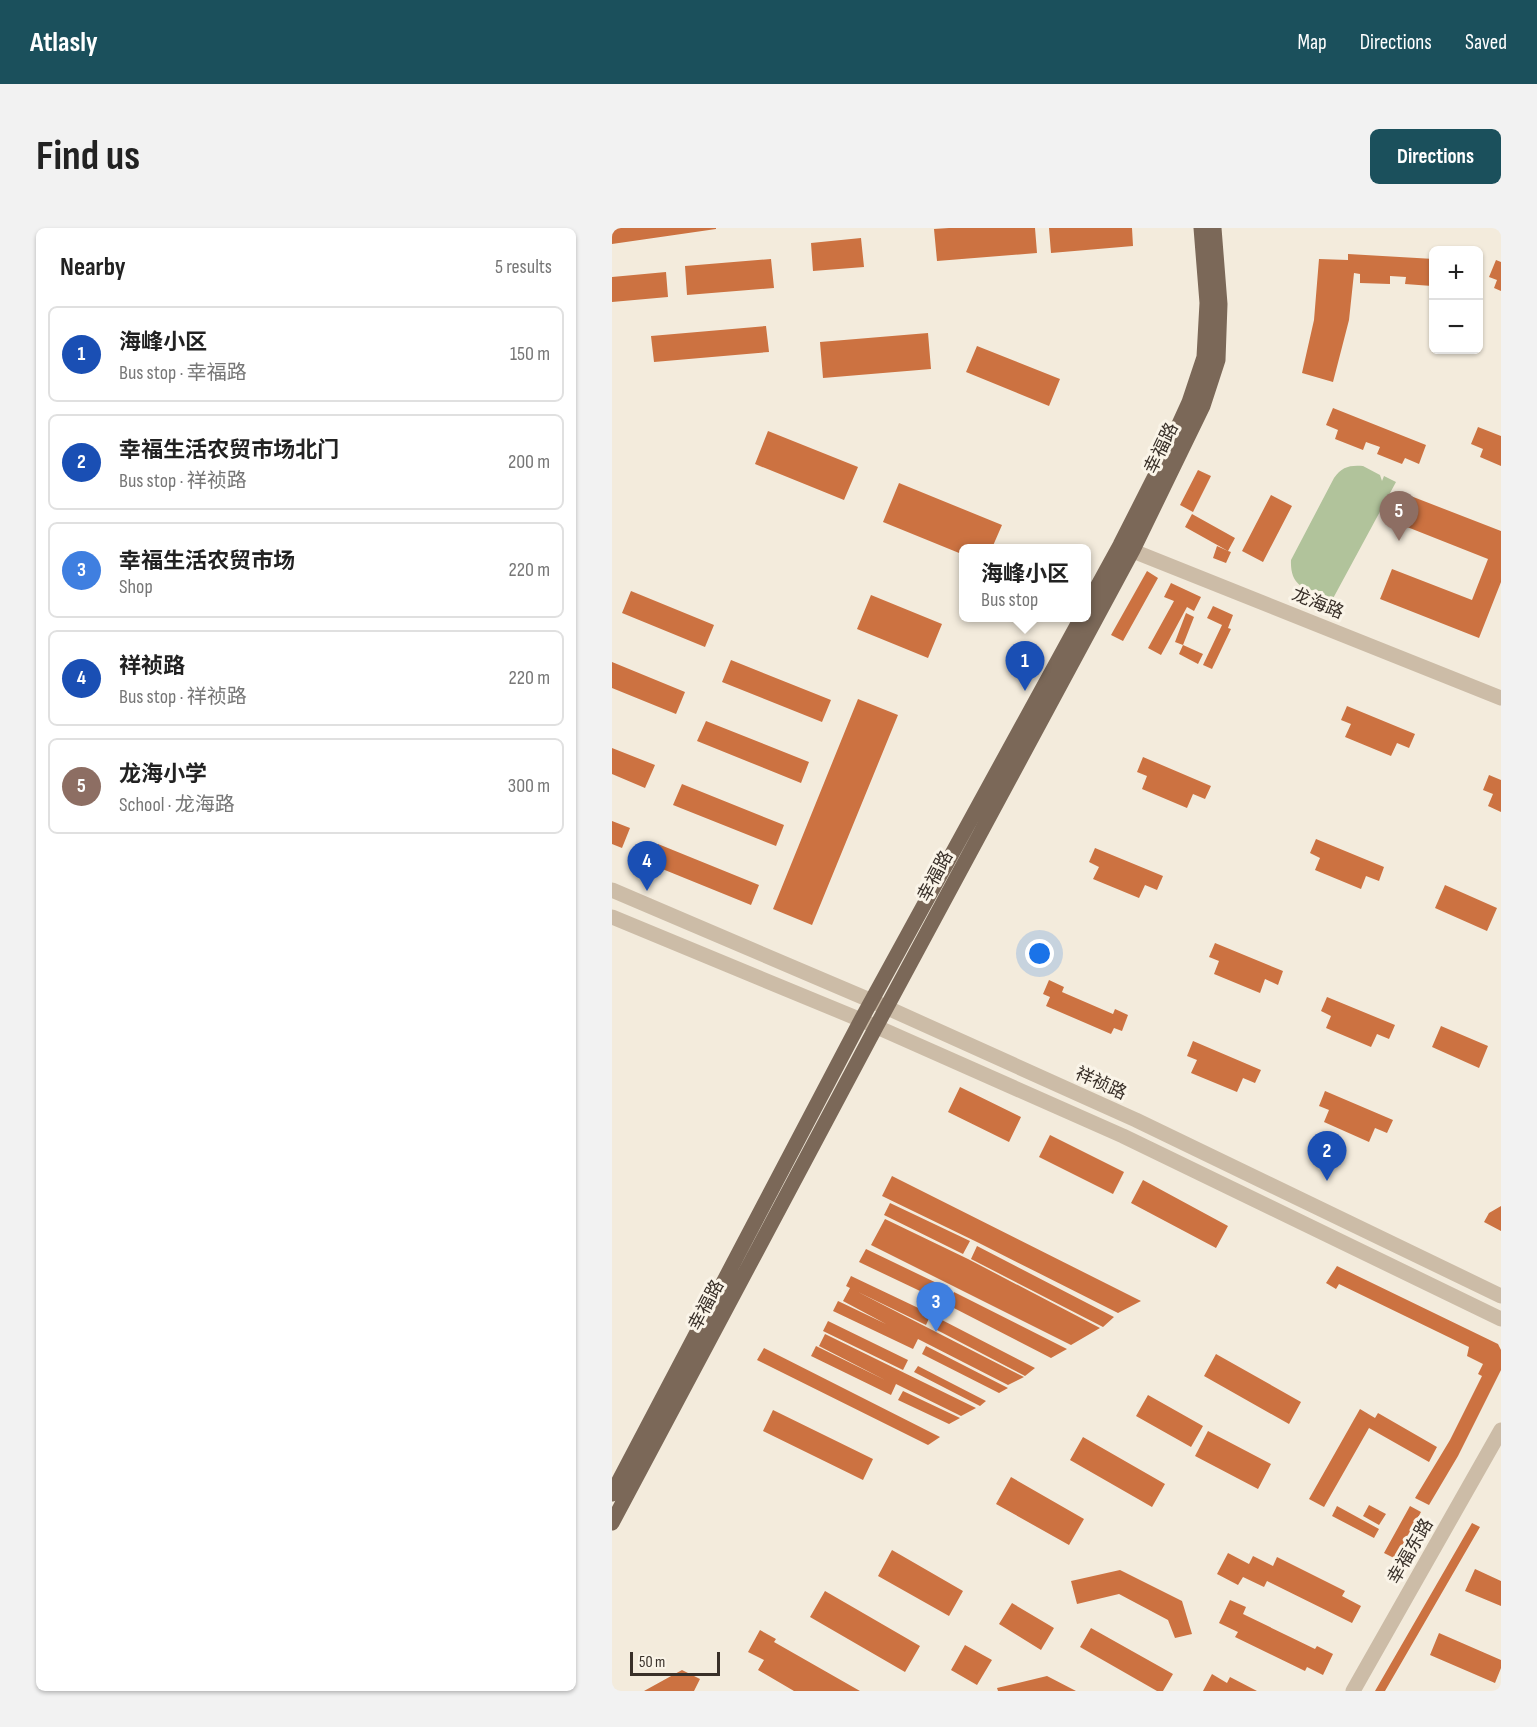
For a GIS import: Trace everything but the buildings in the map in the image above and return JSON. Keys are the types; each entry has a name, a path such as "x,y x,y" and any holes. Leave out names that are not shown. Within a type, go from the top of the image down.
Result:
{"main road":[{"name":"幸福路","path":"1091,600 1126,548 1189,402 1204,357 1207,303 1201,228"},
{"name":"幸福路","path":"1091,615 1203,406 1218,360 1220,304 1214,228"},
{"name":"幸福路","path":"612,1523 868,1023 872,1000 1079,622"},
{"name":"幸福路","path":"612,1494 868,1023 886,1007 1087,622"}],"street":[{"name":"龙海路","path":"1126,548 1501,698"},
{"name":"祥祯路","path":"612,890 872,1000 1136,1120 1501,1296"},
{"path":"612,917 868,1023 1124,1136 1501,1319"},
{"name":"幸福东路","path":"1353,1691 1501,1430"}],"green space":[{"path":"1363,466 1380,475 1382,481 1384,476 1396,482 1330,604 1320,599 1323,591 1315,591 1298,584 1292,574 1291,560 1334,478 1346,468"}],"place":[{"name":"龙海小学","path":"1399,541"},
{"name":"海峰小区","path":"1025,691"},
{"name":"祥祯路","path":"647,891"},
{"name":"幸福生活农贸市场北门","path":"1327,1181"},
{"name":"幸福生活农贸市场","path":"936,1332"}]}
